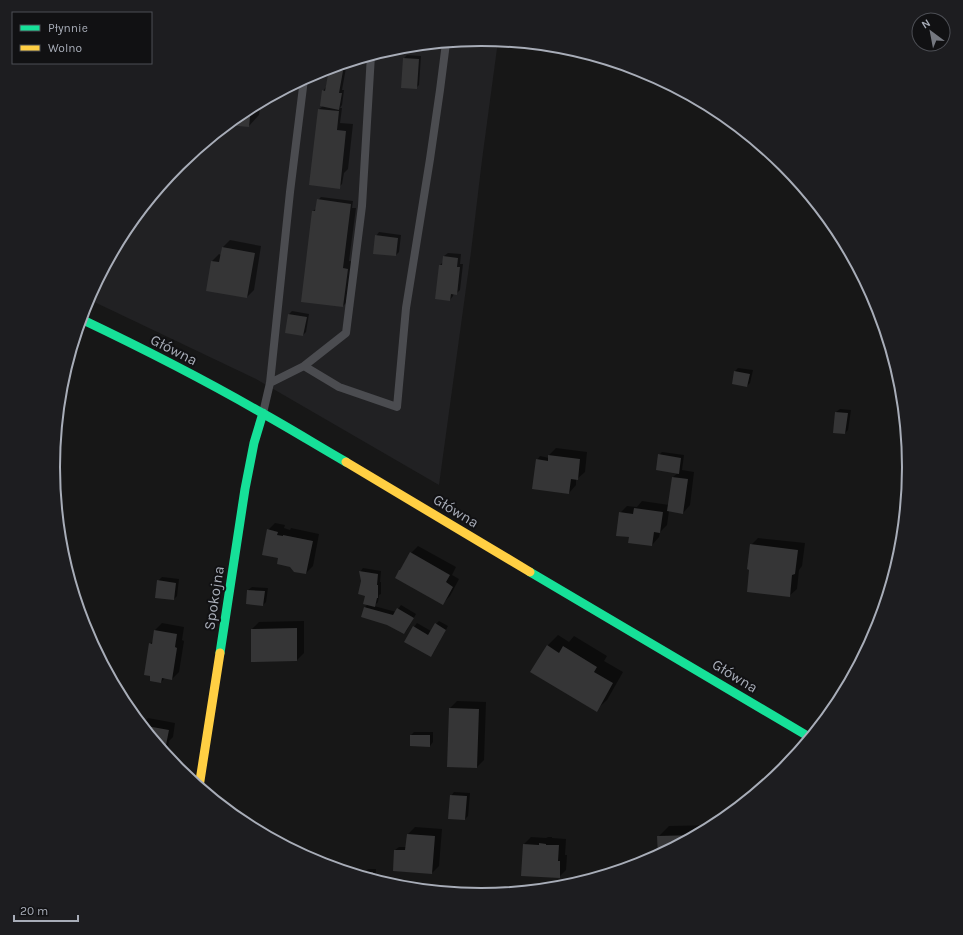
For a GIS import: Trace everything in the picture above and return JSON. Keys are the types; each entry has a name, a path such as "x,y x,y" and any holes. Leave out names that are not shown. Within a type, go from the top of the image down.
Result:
{"main road":[{"name":"Główna","path":"86,321 204,380 806,735"},
{"name":"Spokojna","path":"200,781 245,489 254,443 263,414"}],"lane":[{"path":"304,366 339,387 397,407 406,308 430,159 445,48"},
{"path":"270,383 304,366 346,333 362,206 371,60"},
{"path":"263,414 270,383 290,192 303,85"}],"shaded area":[{"path":"454,47 497,47 439,485 256,379 94,302 103,281 131,233 147,211 183,169 225,133 247,117 295,89 346,68 399,54"}],"building":[{"path":"403,58 419,59 417,89 401,88"},
{"path":"340,70 343,71 339,93 342,93 339,110 320,106 322,90 325,91 328,75"},
{"path":"318,109 339,111 337,130 346,131 340,189 309,185"},
{"path":"250,115 249,127 235,126"},
{"path":"317,199 351,204 343,268 348,269 343,307 301,302 312,211 315,211"},
{"path":"375,235 398,238 396,256 373,254"},
{"path":"222,247 255,253 247,298 206,291 211,261 219,262"},
{"path":"443,256 458,258 457,267 460,267 457,295 451,294 450,301 435,299 439,265 442,265"},
{"path":"288,314 307,317 303,336 285,333"},
{"path":"734,371 750,374 747,387 732,384"},
{"path":"835,412 848,413 845,434 833,433"},
{"path":"658,454 681,458 679,474 656,470"},
{"path":"548,455 580,459 578,480 571,479 569,494 532,489 536,459 548,461"},
{"path":"672,477 688,479 683,514 667,511"},
{"path":"634,508 663,512 660,533 654,532 652,546 628,543 629,537 616,536 619,512 633,514"},
{"path":"267,529 278,532 277,535 313,541 306,574 294,572 290,567 277,564 278,558 262,555"},
{"path":"750,544 798,550 795,574 792,575 790,597 747,592 749,570 747,569"},
{"path":"410,552 450,575 446,582 453,587 443,605 395,578"},
{"path":"359,571 378,574 378,598 375,607 363,604 365,596 358,594 361,581"},
{"path":"157,580 176,583 174,600 155,598"},
{"path":"247,590 265,591 263,606 246,604"},
{"path":"364,607 393,615 397,608 414,618 404,634 387,625 361,617"},
{"path":"435,623 446,630 431,657 404,642 413,626 428,635"},
{"path":"297,628 297,661 251,662 251,629"},
{"path":"154,630 177,634 175,647 177,648 172,680 162,678 161,683 150,681 150,676 144,675 149,643 152,644"},
{"path":"547,645 559,653 563,646 597,667 594,672 613,683 597,712 530,672"},
{"path":"449,708 479,709 477,768 447,767"},
{"path":"149,726 169,730 165,745"},
{"path":"410,735 430,735 430,747 410,746"},
{"path":"450,795 467,796 465,820 448,819"},
{"path":"407,834 435,836 432,874 393,871 394,850 405,850"},
{"path":"688,835 658,851 657,836"},
{"path":"539,843 546,845 559,845 558,861 560,861 560,878 521,876 523,844 539,845"},
{"path":"373,872 373,875 372,875 364,873"}],"traffic: fast":[{"path":"86,321 217,388 346,462"},
{"path":"220,653 245,489 254,443 263,413"},
{"path":"530,572 806,735"}],"traffic: slow":[{"path":"346,462 530,572"},
{"path":"200,781 220,653"}]}
